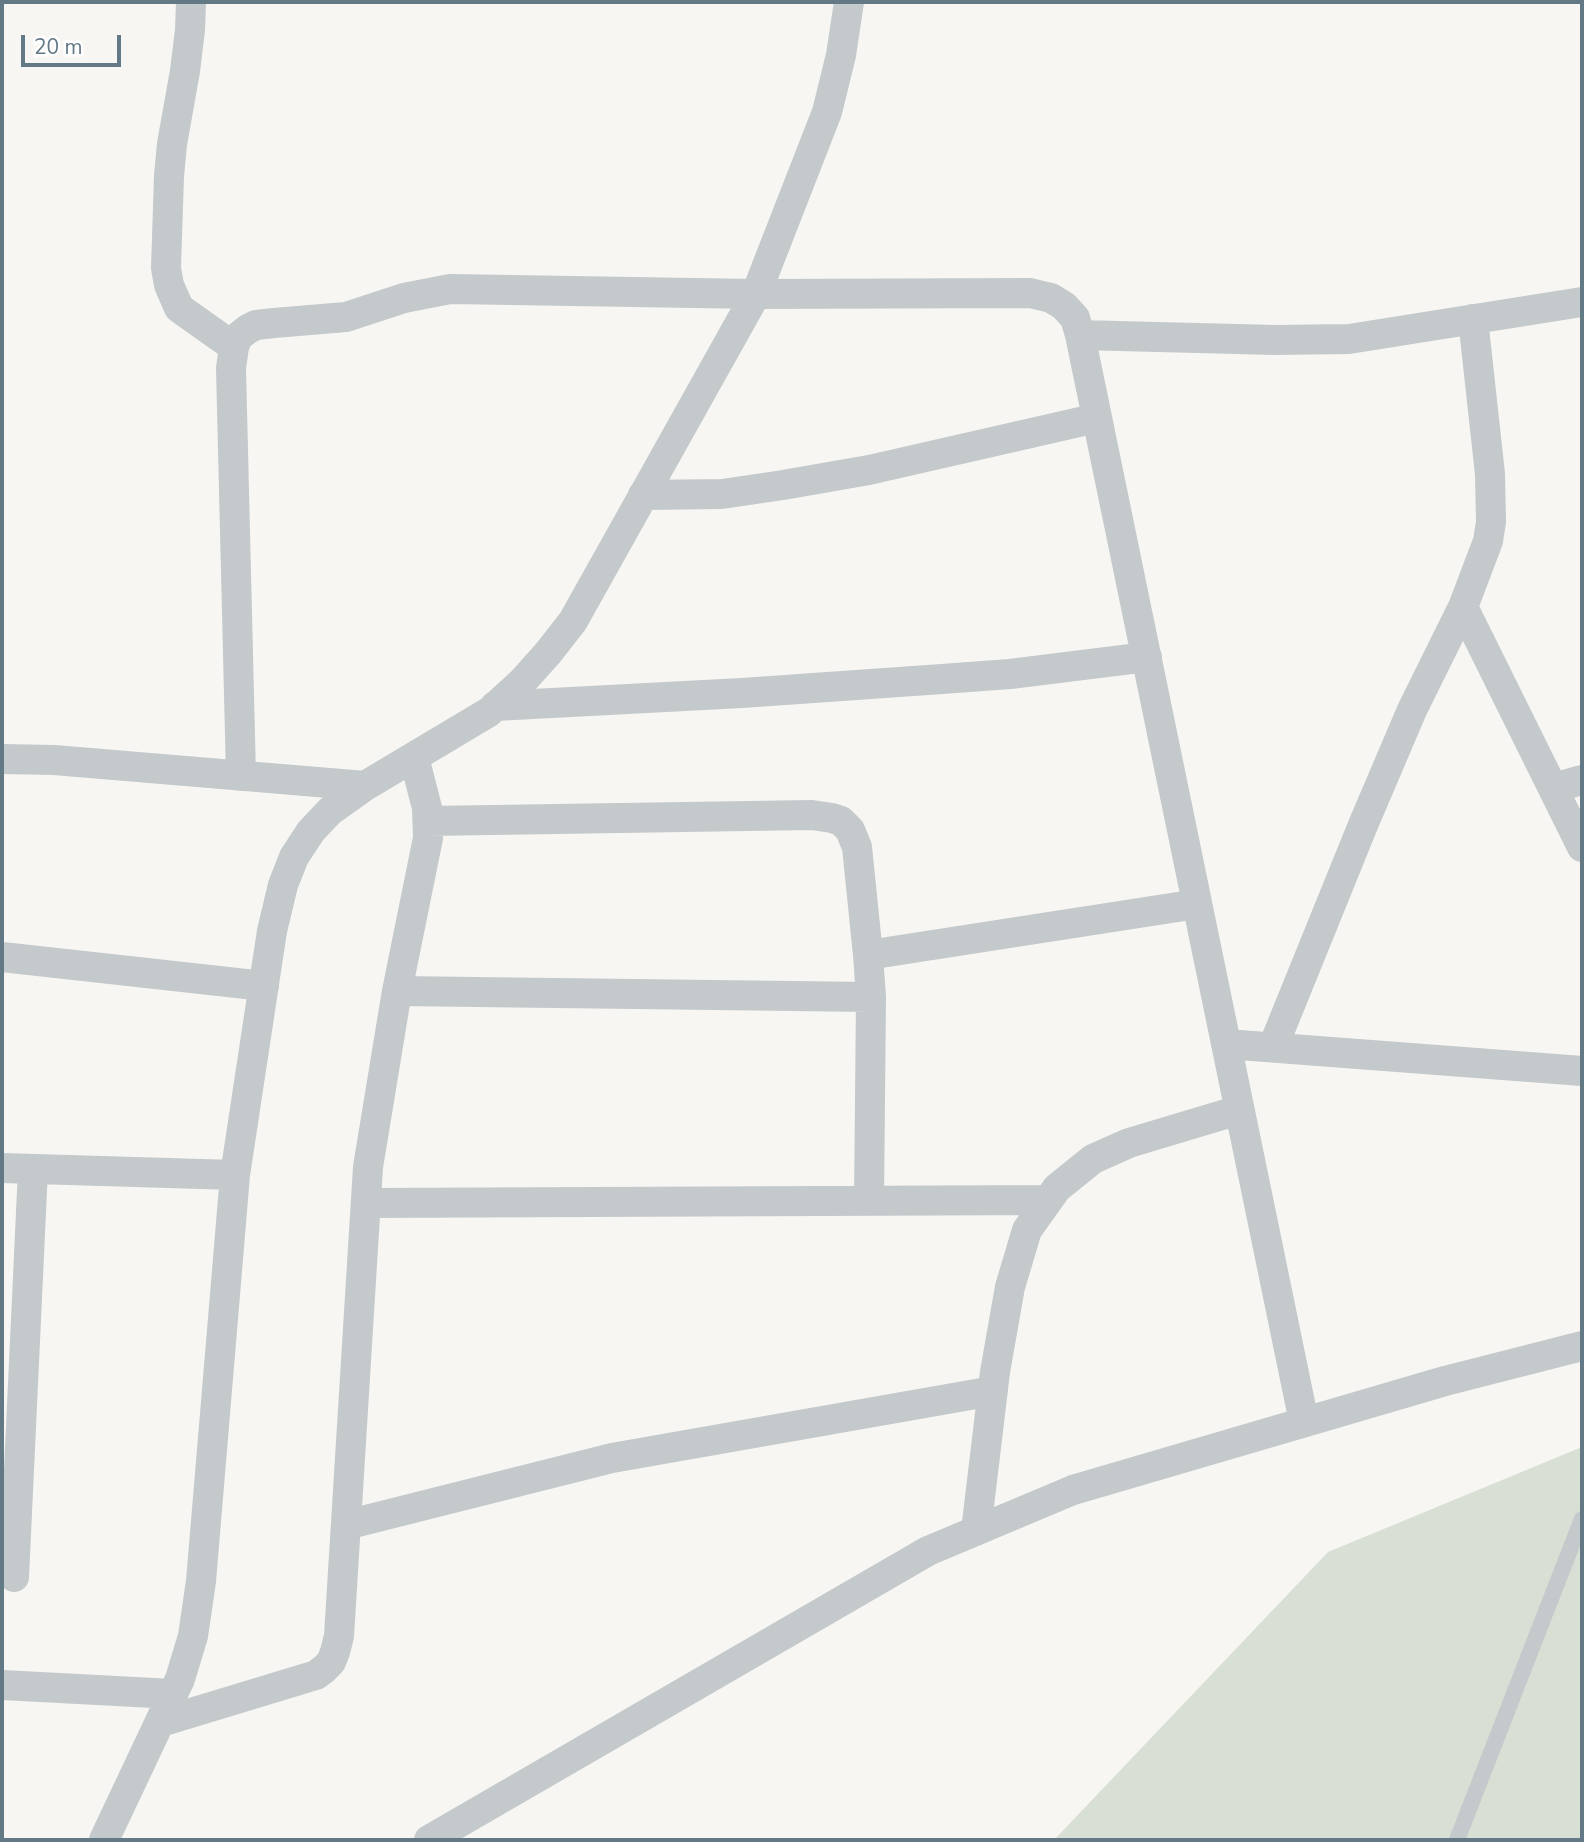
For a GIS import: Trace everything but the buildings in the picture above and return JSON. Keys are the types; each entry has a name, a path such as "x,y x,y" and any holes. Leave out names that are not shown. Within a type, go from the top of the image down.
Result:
{"street":[{"path":"191,2 185,71 172,144 166,268 173,298 179,308 234,347"},
{"path":"104,1840 180,1679 193,1636 201,1581 235,1175 272,931 283,885 294,857 311,831 330,811 365,786 489,712 522,682 573,621 756,294 827,112 841,55 849,2"},
{"path":"241,776 231,368 238,337 248,329 346,317 404,298 450,289 756,294 1030,293 1051,298 1064,306 1075,318 1080,335 1304,1422"},
{"path":"1080,335 1349,339 1582,302"},
{"path":"1273,1048 1412,710 1463,607 1484,553 1491,522 1490,474 1473,320"},
{"path":"643,495 722,494 783,485 869,470 1097,418"},
{"path":"1463,607 1582,847"},
{"path":"495,706 729,694 1010,674 1146,657"},
{"path":"161,1722 316,1675 331,1662 339,1636 368,1167 397,991 428,838 428,821 414,757"},
{"path":"2,759 54,760 365,786"},
{"path":"1553,788 1582,780"},
{"path":"428,821 812,815 841,821 850,830 856,847 868,955 871,997 869,1201"},
{"path":"868,955 1197,904"},
{"path":"2,957 264,986"},
{"path":"397,991 871,997"},
{"path":"1226,1044 1582,1071"},
{"path":"976,1531 993,1391 1010,1287 1027,1230 1056,1188 1093,1160 1129,1143 1240,1110"},
{"path":"2,1168 235,1175"},
{"path":"14,1577 33,1169"},
{"path":"366,1203 1048,1200"},
{"path":"429,1840 928,1551 1073,1490 1445,1381 1582,1346"},
{"path":"346,1525 612,1458 993,1391"},
{"path":"2,1685 173,1694"}],"lane":[{"path":"1457,1840 1582,1519"}],"shaded area":[{"path":"1582,1447 1582,1840 1054,1840 1328,1552"}]}
